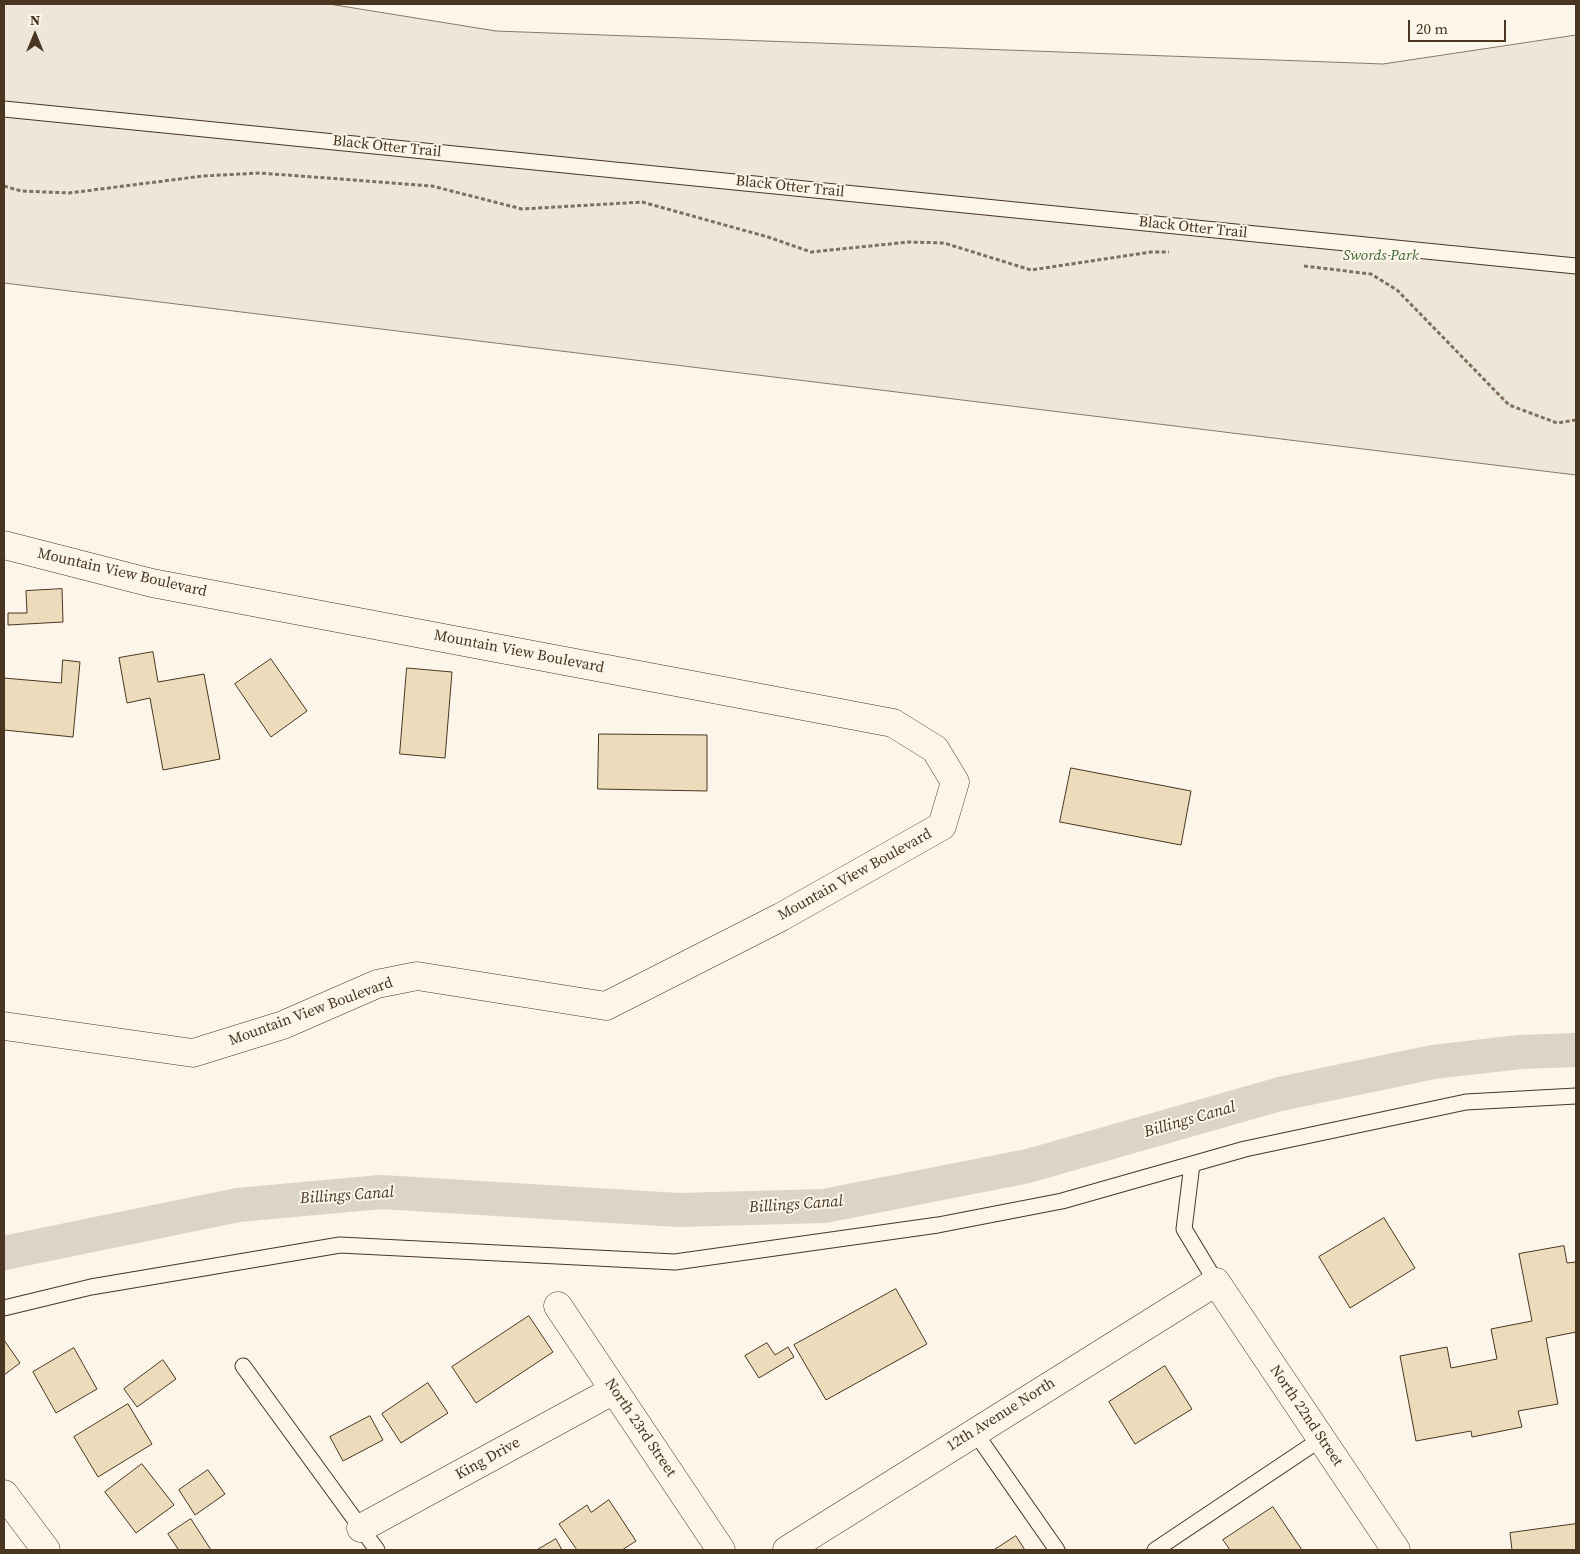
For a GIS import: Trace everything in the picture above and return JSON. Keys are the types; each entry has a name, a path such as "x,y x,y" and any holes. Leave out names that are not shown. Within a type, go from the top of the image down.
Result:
{"street":[{"name":"Mountain View Boulevard","path":"4,545 152,583 893,723 935,748 955,782 942,826 781,917 606,1006 417,976 377,984 283,1025 193,1053 4,1026"},
{"name":"12th Avenue North","path":"787,1550 974,1431 1216,1282"},
{"name":"North 22nd Street","path":"1216,1282 1396,1550"},
{"name":"North 23rd Street","path":"558,1306 721,1550"},
{"name":"King Drive","path":"361,1528 614,1390"},
{"path":"4,1494 46,1550"}],"lane":[{"name":"Black Otter Trail","path":"4,109 1576,266"},
{"path":"4,1308 91,1287 340,1245 675,1262 938,1225 1062,1202 1245,1149 1466,1102 1576,1096"},
{"path":"1192,1164 1184,1230 1216,1282"},
{"path":"243,1366 377,1550"},
{"path":"974,1431 1057,1550"},
{"path":"1155,1550 1321,1439"}],"path":[{"path":"4,186 21,191 69,193 203,176 260,173 432,186 522,210 642,202 811,252 908,242 944,243 1031,270 1151,252 1176,252"},
{"path":"1302,266 1371,274 1397,290 1509,405 1557,423 1576,420"}],"green space":[{"name":"Swords Park","path":"4,4 329,4 496,31 1383,64 1576,35 1576,475 4,283"}],"building":[{"path":"62,589 63,622 8,625 8,613 27,613 26,591"},
{"path":"153,652 158,682 204,674 220,759 163,770 150,698 127,703 119,658"},
{"path":"271,659 307,711 271,737 235,684"},
{"path":"63,660 80,662 73,737 4,730 4,678 61,683"},
{"path":"407,668 452,672 445,758 400,754"},
{"path":"599,734 707,735 707,791 598,789"},
{"path":"1071,768 1191,791 1181,845 1060,822"},
{"path":"1384,1218 1415,1268 1350,1308 1319,1257"},
{"path":"1564,1246 1567,1263 1576,1262 1576,1332 1546,1338 1558,1404 1518,1411 1522,1427 1472,1437 1471,1431 1416,1441 1400,1356 1447,1347 1451,1368 1497,1359 1491,1329 1532,1321 1519,1254"},
{"path":"896,1289 927,1344 826,1400 794,1345"},
{"path":"529,1316 553,1352 476,1403 452,1367"},
{"path":"4,1340 20,1363 4,1375"},
{"path":"767,1343 775,1355 788,1347 794,1357 759,1378 745,1356"},
{"path":"74,1348 97,1389 56,1413 33,1372"},
{"path":"163,1360 176,1379 137,1407 124,1389"},
{"path":"1165,1366 1192,1409 1135,1444 1109,1402"},
{"path":"428,1383 448,1413 401,1443 382,1414"},
{"path":"128,1404 152,1444 98,1477 74,1437"},
{"path":"370,1416 383,1440 343,1461 330,1437"},
{"path":"142,1464 174,1505 136,1533 105,1492"},
{"path":"208,1470 225,1494 195,1515 179,1490"},
{"path":"609,1500 636,1541 622,1550 577,1550 559,1524 587,1505 591,1512"},
{"path":"1273,1507 1302,1550 1230,1550 1223,1540"},
{"path":"191,1519 211,1550 175,1550 178,1549 168,1534"},
{"path":"1576,1524 1576,1550 1512,1550 1510,1533"},
{"path":"1016,1536 1025,1550 994,1550"},
{"path":"556,1539 562,1550 537,1550"}],"waterway":[{"name":"Billings Canal","path":"4,1253 238,1205 381,1192 678,1210 824,1206 1028,1166 1280,1094 1433,1062 1520,1052 1576,1050"}]}
